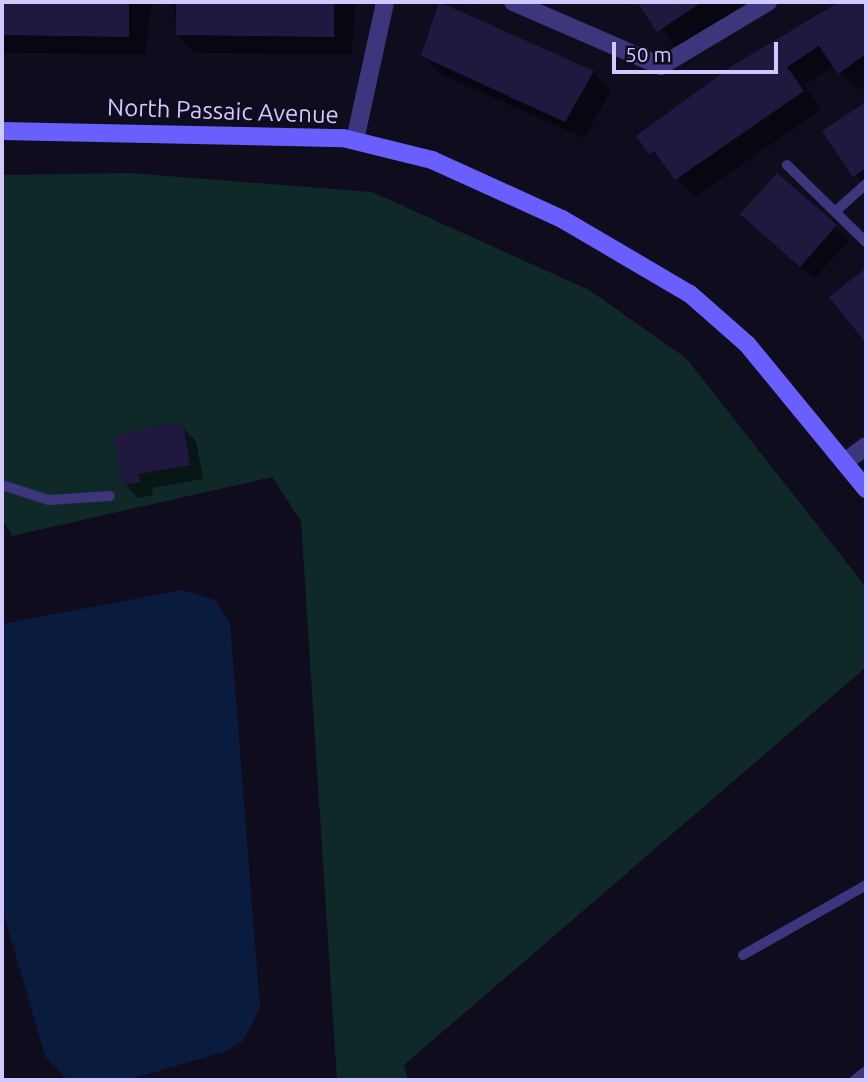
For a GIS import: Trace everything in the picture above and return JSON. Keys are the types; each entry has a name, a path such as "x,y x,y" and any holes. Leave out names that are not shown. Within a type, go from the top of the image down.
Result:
{"main road":[{"name":"North Passaic Avenue","path":"2,131 355,140 432,160 562,219 652,269 747,344 846,461 866,489"}],"street":[{"path":"355,140 385,2"},
{"path":"513,2 661,66 768,2"},
{"path":"846,461 866,446"}],"lane":[{"path":"787,164 837,210 866,242"},
{"path":"837,210 866,184"},
{"path":"2,485 49,500 110,496"},
{"path":"743,956 866,886"},
{"path":"855,1080 866,1072"}],"green space":[{"path":"130,173 372,192 589,290 686,358 866,587 866,667 404,1065 408,1080 337,1080 301,521 272,477 12,536 2,519 2,175"}],"water":[{"path":"182,590 215,600 230,623 260,1008 242,1042 223,1052 128,1080 68,1080 45,1056 2,908 2,624"}],"building":[{"path":"2,2 129,2 129,37 2,35"},
{"path":"176,2 334,2 334,37 176,35"},
{"path":"439,2 594,71 565,122 421,56"},
{"path":"637,2 702,2 657,32"},
{"path":"839,2 866,2 866,54 838,74 819,46 787,67 804,91 675,180 654,151 649,154 636,136 732,66"},
{"path":"866,102 866,168 853,177 822,131"},
{"path":"777,173 837,225 800,267 740,214"},
{"path":"866,268 866,343 829,297"},
{"path":"163,424 183,425 190,465 139,474 140,482 123,485 114,437"}]}
